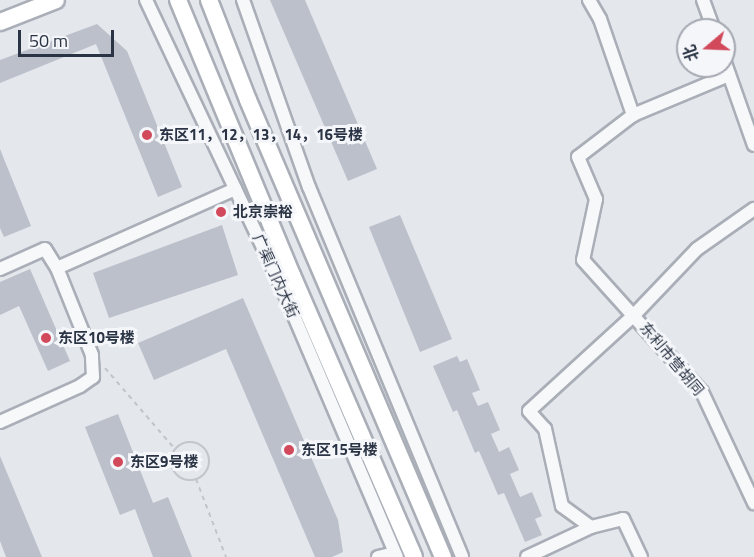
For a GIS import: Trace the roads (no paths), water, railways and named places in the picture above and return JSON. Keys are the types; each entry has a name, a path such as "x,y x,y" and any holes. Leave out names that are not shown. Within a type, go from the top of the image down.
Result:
{"main road":[{"path":"0,22 56,0"},
{"name":"广渠门内大街","path":"178,0 282,253 414,557"},
{"path":"209,0 253,111 443,557"}],"street":[{"name":"广渠门内大街","path":"146,0 280,283 396,555"},
{"path":"243,0 309,187 462,557"},
{"path":"589,0 600,19 633,115 722,78"},
{"path":"703,0 710,18"},
{"path":"731,78 749,114 754,145"},
{"name":"东利市营胡同","path":"633,115 578,157 596,199 583,260 702,392 754,503"},
{"path":"57,268 235,189"},
{"path":"591,526 562,506 545,429 529,411 634,315 697,249 754,209"},
{"path":"0,269 45,249 57,268 92,355 93,377 80,386 0,422"},
{"path":"527,557 591,526 623,519 640,557"},
{"path":"378,557 396,555"}],"place":[{"name":"东区11，12，13，14，16号楼","path":"147,135"},
{"name":"北京崇裕","path":"221,212"},
{"name":"东区10号楼","path":"46,338"},
{"name":"东区15号楼","path":"289,450"},
{"name":"东区9号楼","path":"118,462"}]}
